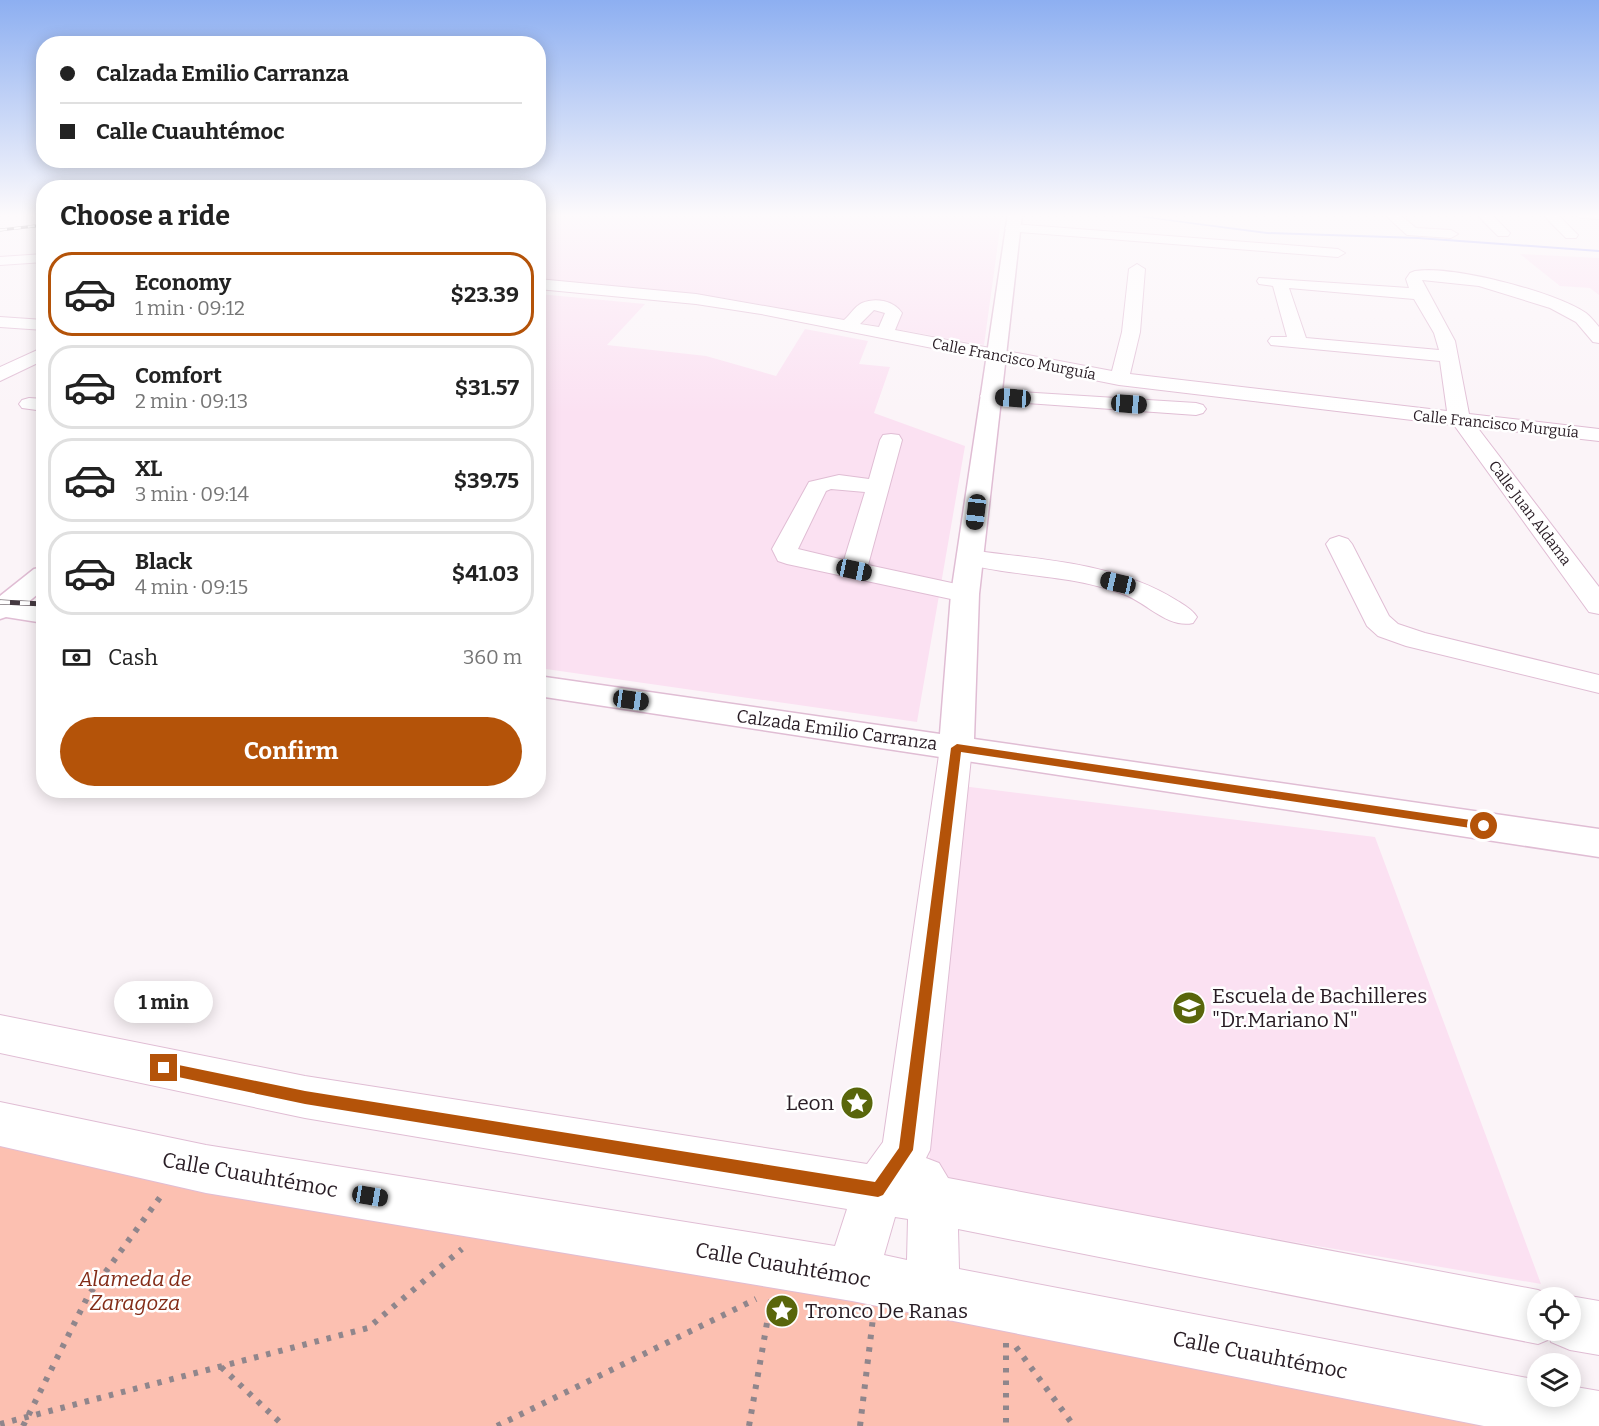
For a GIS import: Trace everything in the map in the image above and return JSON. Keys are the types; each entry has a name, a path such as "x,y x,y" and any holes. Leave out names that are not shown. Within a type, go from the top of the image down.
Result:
{"main road":[{"path":"957,748 965,594 1005,281"},
{"path":"1,609 36,583"},
{"path":"1,609 36,613"},
{"name":"Calzada Emilio Carranza","path":"546,687 1599,843"}],"street":[{"path":"1119,379 1131,332 1136,281"},
{"path":"1414,281 1418,294 1440,327 1449,356 1455,408 1461,420"},
{"path":"1477,281 1567,308 1582,318 1599,338"},
{"path":"1298,342 1273,282 1418,294"},
{"name":"Calle Francisco Murguía","path":"546,285 696,299 1119,379 1599,435"},
{"path":"848,327 867,307 883,306 894,313 884,334"},
{"path":"0,322 36,325"},
{"path":"1277,341 1449,356"},
{"path":"0,375 36,356"},
{"path":"990,396 1221,410"},
{"name":"Calle Juan Aldama","path":"1461,420 1599,606"},
{"path":"854,570 891,440"},
{"path":"877,487 836,482 825,482 817,487 785,549 787,556 965,594"},
{"path":"1339,544 1377,620 1388,630 1416,640 1599,684"},
{"path":"970,558 1118,583 1137,590 1184,616"},
{"path":"866,1278 878,1190 906,1150 957,748"},
{"path":"0,1034 305,1097 933,1199 1527,1315"},
{"name":"Calle Cuauhtémoc","path":"0,1124 206,1169 866,1278 1599,1420"},
{"path":"906,1150 933,1199 933,1292"},
{"path":"1581,1325 1599,1328"}],"path":[{"path":"23,1426 88,1296 170,1186"},
{"path":"0,1424 368,1328 470,1241"},
{"path":"860,1426 874,1310 866,1278"},
{"path":"497,1426 773,1291 749,1426"},
{"path":"1006,1426 1006,1334 1074,1426"},
{"path":"220,1367 284,1426"}],"shaded area":[{"path":"546,281 993,281 984,345 724,298"},
{"path":"1553,281 1599,281 1599,295 1590,288 1560,286"},
{"path":"546,295 645,304 607,345 706,356 776,376 805,329 868,341 859,364 890,367 874,413 965,446 917,722 546,669"},
{"name":"Escuela de Bachilleres \"Dr.Mariano N\"","path":"954,785 1375,837 1541,1284 928,1180"}],"green space":[{"name":"Alameda de Zaragoza","path":"0,1127 1530,1426 0,1426"}],"railway":[{"path":"0,602 36,604"}],"place":[{"name":"Escuela de Bachilleres \"Dr.Mariano N\"","path":"1189,1008"},
{"name":"Leon","path":"857,1103"},
{"name":"Tronco De Ranas","path":"782,1311"}],"route":[{"path":"164,1068 305,1097 878,1190 906,1150 957,748 1484,826"}]}
